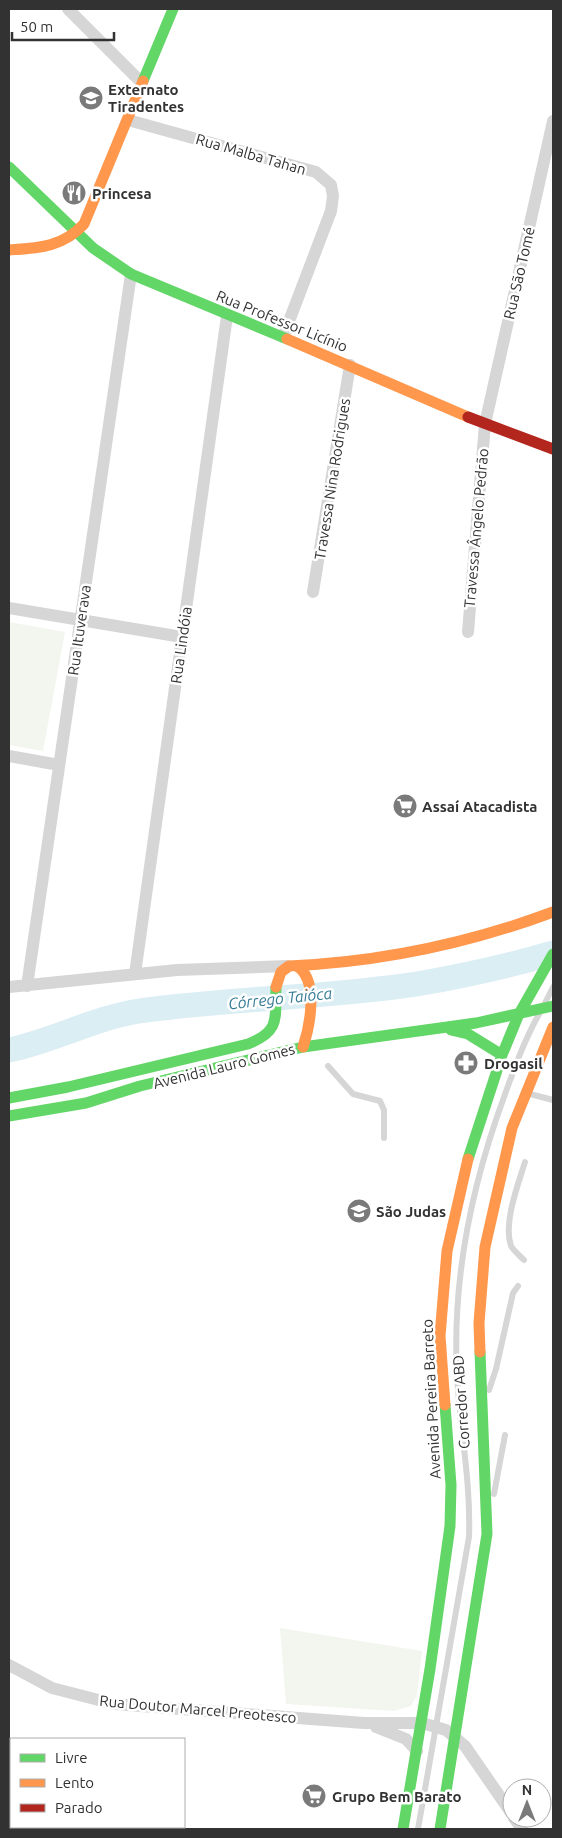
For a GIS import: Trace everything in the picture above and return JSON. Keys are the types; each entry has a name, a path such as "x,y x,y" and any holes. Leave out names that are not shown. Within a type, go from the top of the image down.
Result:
{"main road":[{"path":"9,250 56,244 69,240 78,232 89,215 172,9"},
{"name":"Rua Professor Licínio","path":"9,167 108,260 131,274 227,316 350,365 485,424 553,449"},
{"path":"276,985 281,971 293,966 372,960 438,949 515,927 553,912"},
{"name":"Avenida Pereira Barreto","path":"403,1829 422,1723 451,1512 440,1336 447,1250 465,1169 502,1055 519,1014 553,954"},
{"path":"293,966 306,973 308,986 308,1036 303,1047"},
{"name":"Avenida Lauro Gomes","path":"9,1098 58,1091 123,1073 249,1044 269,1033 276,1023 276,985"},
{"name":"Avenida Lauro Gomes","path":"9,1116 86,1103 140,1086 303,1047 441,1028 547,1007"},
{"path":"440,1829 487,1534 478,1323 485,1247 512,1128 553,1027"},
{"name":"Avenida Lauro Gomes","path":"441,1028 468,1034 502,1055"}],"street":[{"path":"68,9 142,83"},
{"name":"Rua Malba Tahan","path":"128,120 316,172 331,185 333,196 331,211 282,337"},
{"name":"Rua São Tomé","path":"485,424 550,155 553,121"},
{"name":"Rua Ituverava","path":"26,986 131,274"},
{"name":"Rua Lindóia","path":"135,974 227,316"},
{"name":"Travessa Nina Rodrigues","path":"313,592 350,365"},
{"name":"Travessa Ângelo Pedrão","path":"468,632 485,424"},
{"path":"9,608 182,637"},
{"path":"9,756 59,765"},
{"path":"9,987 135,974 293,966"},
{"path":"236,968 266,973 276,985"},
{"name":"Rua Doutor Marcel Preotesco","path":"9,1665 52,1688 114,1704 364,1723 422,1723 436,1725 456,1736"},
{"name":"Rua Doutor Marcel Preotesco","path":"364,1723 399,1735 417,1751"},
{"path":"456,1736 474,1757 502,1799"}],"lane":[{"name":"Corredor ABD","path":"418,1829 469,1537 469,1493 457,1374 458,1288 464,1242 471,1201 492,1130 518,1056 547,1007 553,987"},
{"path":"328,1066 342,1084 353,1094 380,1101 384,1110 384,1138"},
{"path":"526,1093 553,1100"},
{"path":"524,1260 512,1247 509,1235 512,1204 525,1162"},
{"path":"481,1412 496,1369 513,1294 518,1286"},
{"path":"487,1534 505,1435"}],"shaded area":[{"path":"9,622 65,632 43,751 9,745"},
{"path":"280,1628 422,1651 417,1695 411,1706 394,1711 286,1704"}],"waterway":[{"name":"Córrego Taióca","path":"9,1050 122,1014 208,1003 382,989 451,978 553,953"}],"traffic: fast":[{"path":"143,81 173,9"},
{"path":"9,167 93,248 131,274 287,339"},
{"path":"468,1159 502,1055 519,1014 553,954"},
{"path":"9,1098 68,1087 248,1044 266,1034 274,1022 276,987"},
{"path":"9,1116 86,1103 140,1086 303,1047 476,1023 553,1006"},
{"path":"451,1030 468,1034 502,1055"},
{"path":"440,1829 487,1534 480,1352"},
{"path":"403,1829 430,1669 450,1526 451,1485 445,1405"}],"traffic: slow":[{"path":"9,250 40,247 59,242 76,232 84,224 143,81"},
{"path":"287,339 468,417"},
{"path":"276,987 281,972 289,966 357,960 423,950 488,933 553,912"},
{"path":"297,966 304,973 308,982 311,1004 303,1047"},
{"path":"480,1352 479,1323 485,1247 512,1128 553,1027"},
{"path":"445,1405 440,1336 447,1251 468,1159"}],"traffic: jam":[{"path":"468,417 553,449"}],"place":[{"name":"Externato Tiradentes","path":"91,98"},
{"name":"Princesa","path":"74,193"},
{"name":"Assaí Atacadista","path":"405,806"},
{"name":"Drogasil","path":"466,1063"},
{"name":"São Judas","path":"359,1211"},
{"name":"Grupo Bem Barato","path":"314,1796"}]}
